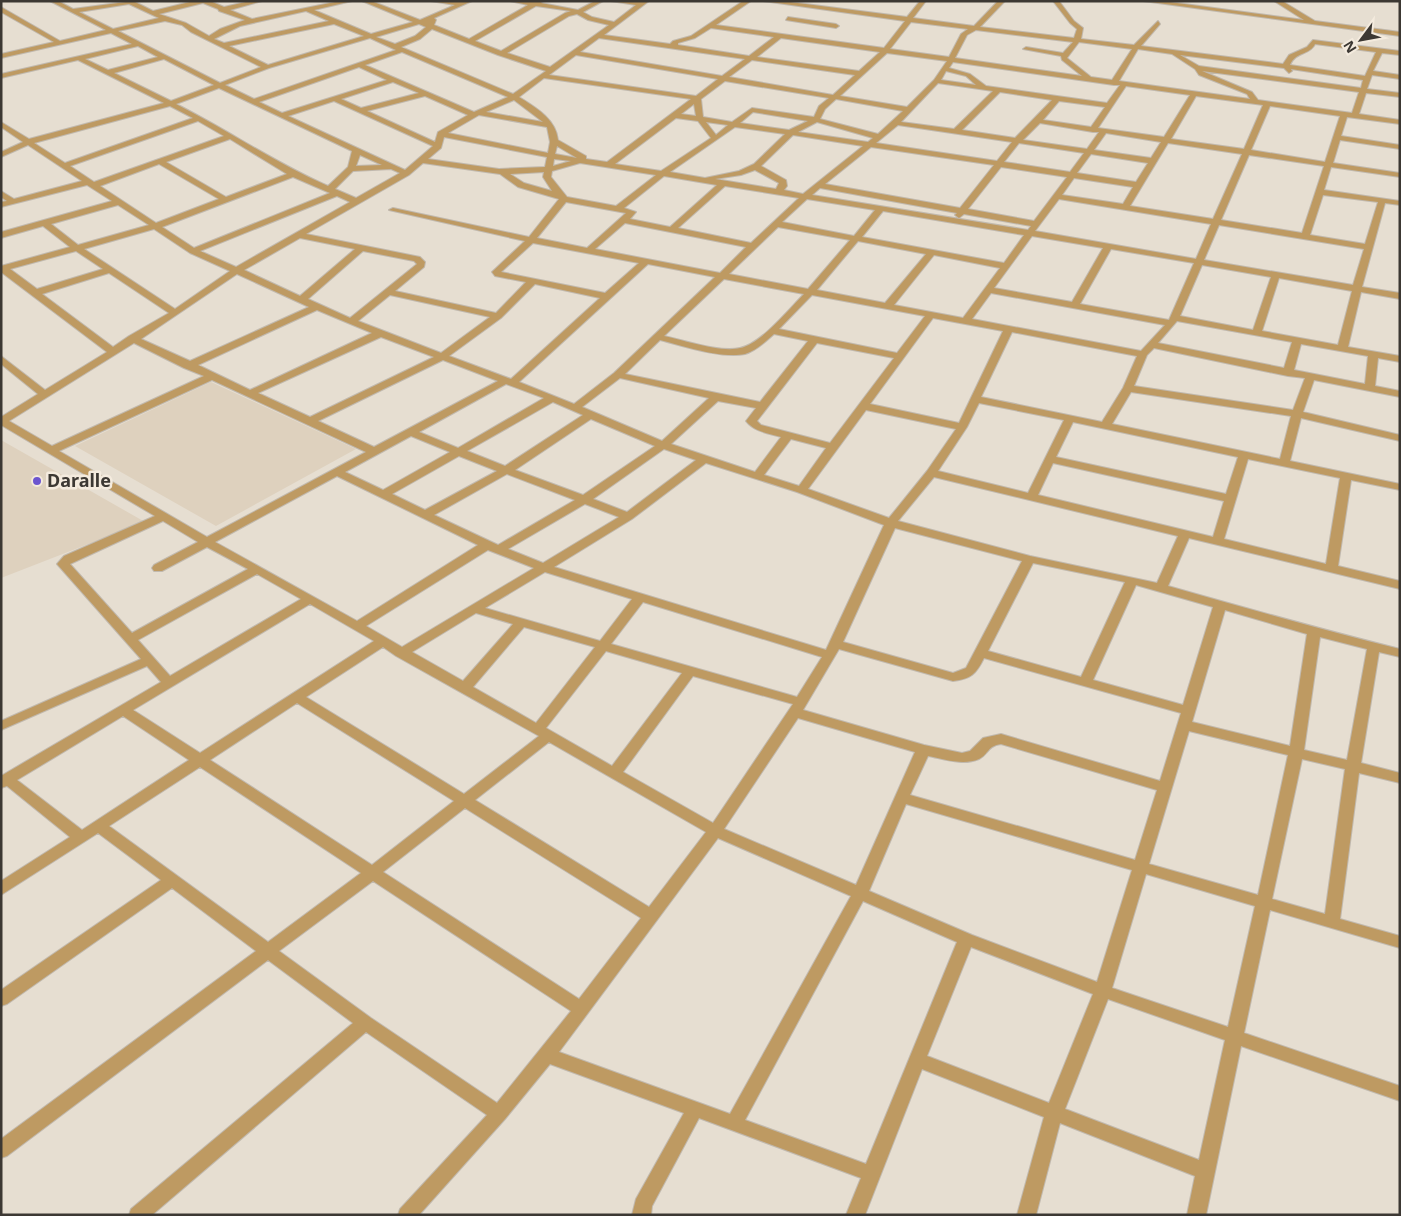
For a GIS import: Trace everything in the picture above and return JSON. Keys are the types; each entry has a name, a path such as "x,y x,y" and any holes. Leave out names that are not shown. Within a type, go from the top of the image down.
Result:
{"street":[{"path":"53,1 281,116 406,173"},
{"path":"72,11 129,1 165,19 184,24 187,28 267,67"},
{"path":"154,13 204,1 221,10 252,21"},
{"path":"221,10 258,1"},
{"path":"210,38 219,31 252,21 349,1"},
{"path":"365,1 422,21 500,54 551,70"},
{"path":"253,102 359,66 398,49 406,42 423,34 432,25 436,16 430,1"},
{"path":"434,1 467,2"},
{"path":"513,1 538,3 580,11 590,19 616,24"},
{"path":"500,54 567,14 580,11 600,1"},
{"path":"614,1 643,3"},
{"path":"669,48 675,45 675,42 693,36 748,1"},
{"path":"766,1 802,3 855,12 1136,47 1175,54 1400,77"},
{"path":"688,178 730,175 757,166 793,131 816,120 822,108 885,51 923,1"},
{"path":"576,408 618,375 804,196 820,186 872,144 910,110 945,69 961,38 975,28 1002,1"},
{"path":"1056,1 1072,22 1080,28 1077,41 1065,55 1064,60 1090,79"},
{"path":"1146,1 1400,34"},
{"path":"1277,1 1294,6 1316,24"},
{"path":"1,155 28,142 170,104 267,67 422,21 467,2"},
{"path":"470,41 538,3"},
{"path":"643,3 514,97 477,114 441,134 438,146 406,173 236,271 175,313 132,338 2,422 207,542 310,599 715,832 966,939 1103,991 1235,1035 1400,1094"},
{"path":"319,15 331,6"},
{"path":"308,10 514,97 539,115 549,125 554,141 547,177 561,197"},
{"path":"2,11 58,42"},
{"path":"389,30 396,12"},
{"path":"829,31 855,12"},
{"path":"228,28 235,15"},
{"path":"1,56 165,19"},
{"path":"788,19 836,26"},
{"path":"225,45 334,22"},
{"path":"1114,83 1136,47 1158,23"},
{"path":"1286,66 1288,60 1296,53 1310,48 1316,24"},
{"path":"709,26 1256,104 1400,122"},
{"path":"423,34 454,35"},
{"path":"608,165 781,35"},
{"path":"598,36 669,48 858,74"},
{"path":"816,40 823,36"},
{"path":"385,43 406,42"},
{"path":"1313,42 1400,53"},
{"path":"1,76 139,44"},
{"path":"1026,49 1065,55"},
{"path":"1355,116 1368,75 1380,50"},
{"path":"575,53 910,110"},
{"path":"1175,54 1197,68 1201,74 1242,88"},
{"path":"106,73 165,57"},
{"path":"80,59 199,118 293,174 358,202"},
{"path":"359,66 390,81 477,114 549,125"},
{"path":"1286,66 1294,75 1314,83"},
{"path":"1197,68 1400,95"},
{"path":"945,69 968,75 983,87"},
{"path":"1235,72 1237,83 1250,93 1256,104"},
{"path":"542,76 697,98"},
{"path":"281,116 390,81"},
{"path":"936,81 1110,106"},
{"path":"1093,130 1124,84"},
{"path":"957,131 998,90"},
{"path":"790,91 822,108"},
{"path":"361,110 425,94"},
{"path":"1125,208 1194,94"},
{"path":"697,98 700,118 715,139"},
{"path":"954,220 1001,164 1016,142 1038,122 1057,98"},
{"path":"335,99 438,146"},
{"path":"1106,425 1128,388 1143,354 1173,320 1267,105"},
{"path":"618,209 662,174 715,139 752,110 816,120 880,137"},
{"path":"673,115 793,131 1139,185"},
{"path":"1305,236 1330,164 1344,115"},
{"path":"63,166 199,118"},
{"path":"1038,122 1400,175"},
{"path":"896,123 1153,161"},
{"path":"1,124 193,251 378,334 552,398 662,445 801,490 891,523 1029,559 1132,580 1314,632 1374,645 1400,653"},
{"path":"965,322 1104,131"},
{"path":"441,134 552,156 954,220 1400,296"},
{"path":"1,206 91,184 161,162 229,137"},
{"path":"1338,138 1400,147"},
{"path":"554,141 594,163"},
{"path":"193,251 333,192 356,162 356,150"},
{"path":"422,160 504,172 548,169 580,160"},
{"path":"161,162 226,200"},
{"path":"757,166 759,170 782,182 784,186 778,192"},
{"path":"351,169 394,167"},
{"path":"504,172 521,185 561,197 632,212 588,251"},
{"path":"2,269 156,226 293,174"},
{"path":"672,229 722,184"},
{"path":"820,186 1036,224"},
{"path":"1320,192 1400,203"},
{"path":"1,193 14,202"},
{"path":"1056,196 1370,247"},
{"path":"561,197 530,240 496,272 498,274 606,296"},
{"path":"1342,350 1357,288 1382,201"},
{"path":"1,235 119,202"},
{"path":"657,337 743,352 752,348 773,331 857,239 880,208"},
{"path":"393,210 530,240 930,316 1143,354"},
{"path":"624,220 752,246"},
{"path":"44,223 175,313"},
{"path":"777,224 1006,266"},
{"path":"298,235 421,262 421,265 351,322"},
{"path":"1075,305 1109,246"},
{"path":"301,300 361,248"},
{"path":"887,307 932,252"},
{"path":"158,568 509,382 645,262"},
{"path":"2,269 112,351"},
{"path":"35,293 110,270"},
{"path":"1257,333 1276,275"},
{"path":"309,422 441,357 498,316 533,281"},
{"path":"989,290 1257,333 1342,350 1400,359"},
{"path":"389,292 498,316"},
{"path":"188,366 316,307"},
{"path":"801,490 930,316"},
{"path":"407,1215 499,1114 547,1055 715,832 798,707 833,649 891,523 931,472 962,427 1008,330"},
{"path":"773,331 901,357"},
{"path":"250,394 378,334"},
{"path":"132,338 188,366 375,452"},
{"path":"815,339 751,421 752,424 834,447"},
{"path":"1288,374 1297,340"},
{"path":"1151,345 1288,374 1400,394"},
{"path":"1370,388 1373,355"},
{"path":"1,359 45,394"},
{"path":"618,375 763,406"},
{"path":"52,450 212,376"},
{"path":"1284,463 1297,414 1310,377"},
{"path":"1128,388 1297,414 1400,438"},
{"path":"357,626 492,548 585,499 662,445 716,397"},
{"path":"382,495 552,398"},
{"path":"976,399 1400,487"},
{"path":"864,406 962,427"},
{"path":"424,515 505,470 591,414"},
{"path":"1031,497 1070,418"},
{"path":"413,433 457,452 585,499 628,517"},
{"path":"756,477 788,435"},
{"path":"1217,542 1244,454"},
{"path":"401,653 542,567 576,550 628,517 704,459"},
{"path":"1049,459 1231,499"},
{"path":"337,472 492,548 542,567 640,597 833,649 953,677 963,676 971,671 1029,559"},
{"path":"931,472 1331,570 1400,585"},
{"path":"1331,570 1346,476"},
{"path":"163,516 68,559 64,564 169,683"},
{"path":"1161,589 1186,534"},
{"path":"131,640 257,569"},
{"path":"1085,682 1132,580"},
{"path":"1,1150 372,872 464,800 543,733 603,646 640,597"},
{"path":"81,837 4,781 310,599"},
{"path":"1026,1215 1054,1113 1103,991 1220,606"},
{"path":"474,609 690,671 923,750 969,758 976,755 988,741 1001,739 1166,788"},
{"path":"465,688 521,622"},
{"path":"1196,1215 1296,753 1314,632"},
{"path":"1,889 383,641"},
{"path":"1332,922 1353,766 1374,645"},
{"path":"981,654 1085,682 1186,718 1296,753 1400,778"},
{"path":"1,726 150,660"},
{"path":"614,773 690,671"},
{"path":"297,697 651,916"},
{"path":"123,710 581,1009"},
{"path":"734,1123 860,893 923,750"},
{"path":"903,798 1263,904 1400,942"},
{"path":"98,826 269,950 365,1023 499,1114"},
{"path":"1,999 172,880"},
{"path":"855,1215 966,939"},
{"path":"138,1215 365,1023"},
{"path":"547,1055 872,1174"},
{"path":"918,1060 1205,1171"},
{"path":"641,1215 643,1205 695,1109"}],"shaded area":[{"path":"211,382 356,449 216,526 75,446"},
{"name":"Daralle","path":"1,440 145,522 1,578"}],"place":[{"name":"Daralle","path":"37,481"}]}
